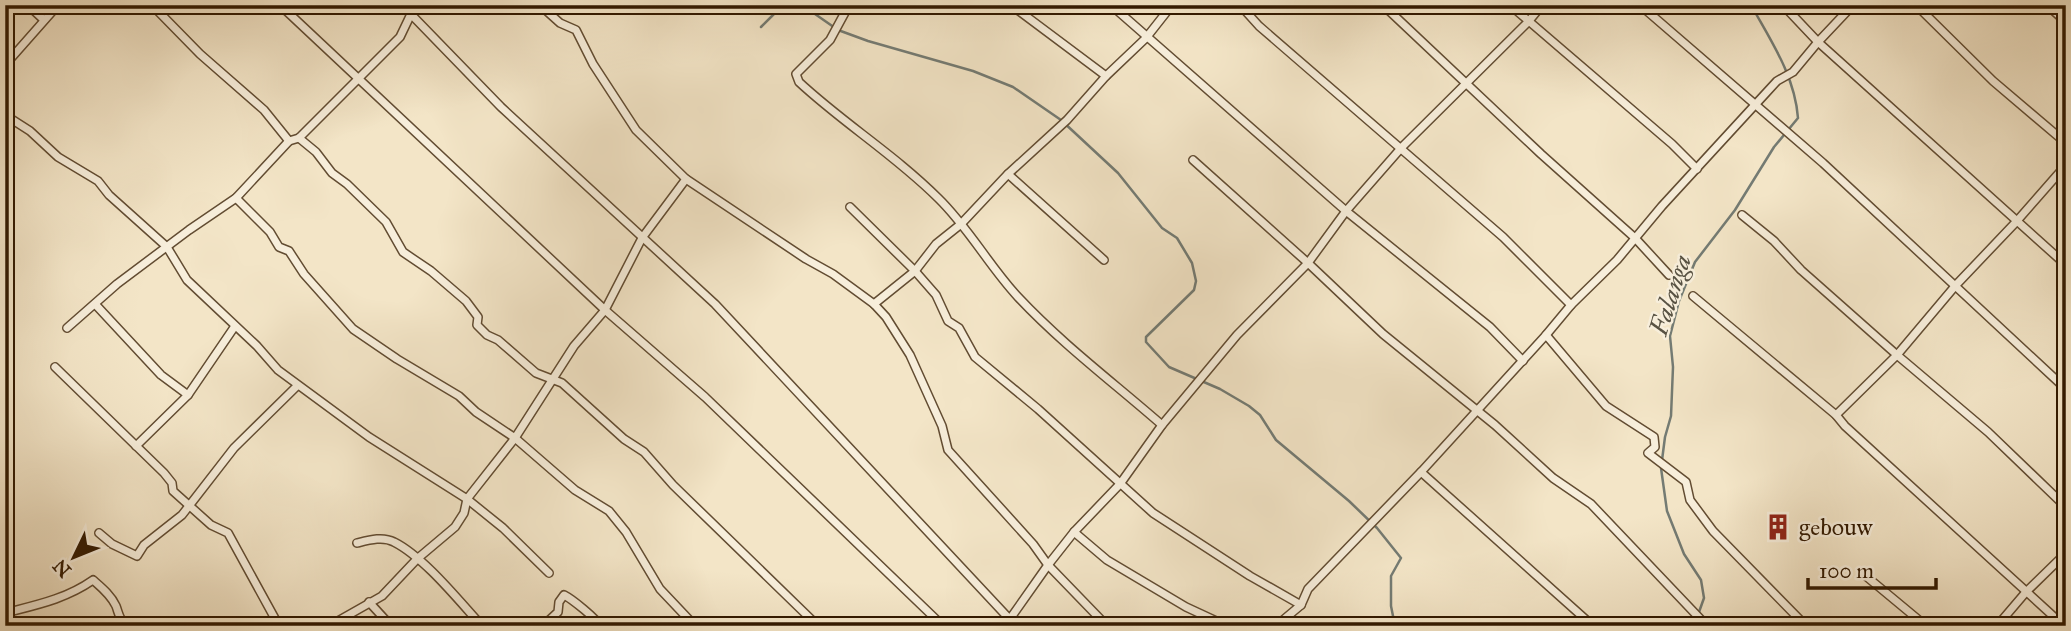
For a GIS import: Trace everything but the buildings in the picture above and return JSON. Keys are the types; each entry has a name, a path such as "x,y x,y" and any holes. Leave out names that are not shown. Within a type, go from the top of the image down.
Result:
{"street":[{"path":"28,5 44,20"},
{"path":"5,65 58,5"},
{"path":"152,5 200,54 264,110 289,141"},
{"path":"279,5 605,310 705,397 943,626"},
{"path":"402,5 501,107 715,304 1007,623 1016,626"},
{"path":"66,328 117,284 236,198 289,141 299,138 400,37 411,14 420,5"},
{"path":"540,5 560,23 576,30 593,64 636,130 686,179 833,274 874,304 886,317 910,355 942,426 948,450 1033,544 1048,565 1107,626"},
{"path":"849,5 833,35 796,74 799,82 939,198 1039,319 1162,425"},
{"path":"1111,5 1346,211 1490,327 1523,361"},
{"path":"874,304 915,271 936,244 961,224 1008,174 1064,122 1146,38 1172,5"},
{"path":"1240,5 1259,26 1503,237 1571,305"},
{"path":"1383,5 1635,238 1669,275"},
{"path":"1510,5 1672,144 1697,169"},
{"path":"1007,623 1074,532 1120,484 1162,425 1237,335 1308,263 1346,211 1402,147 1542,5"},
{"path":"1640,5 1782,128 1956,285 2066,389"},
{"path":"1783,5 1818,41 2066,265"},
{"path":"1276,626 1301,605 1308,589 1478,411 1571,305 1617,260 1755,105 1777,82 1793,72 1853,5"},
{"path":"1916,5 1993,81 2066,143"},
{"path":"2047,5 2066,22"},
{"path":"1012,6 1106,76"},
{"path":"5,116 30,131 58,157 98,181 108,195 167,247 187,280 297,386 396,455 467,499 509,533 549,573"},
{"path":"299,138 316,152 332,173 386,222 403,252 431,271 466,302 478,317 477,325 487,335 498,340 536,373 562,383 624,439 644,452 673,485 818,626"},
{"path":"1193,160 1383,334 1478,411 1553,478 1591,504 1705,623"},
{"path":"1836,415 1897,355 1956,285 2066,165"},
{"path":"1008,174 1104,260"},
{"path":"329,626 382,596 417,559 455,527 464,513 467,499 516,438 574,346 605,310 642,239 686,179"},
{"path":"236,198 270,232 279,247 289,251 304,274 353,329 459,396 476,412 516,438 575,490 608,511 626,532 660,589 695,626"},
{"path":"850,207 936,295 948,321 959,328 975,357 1173,527 1301,605"},
{"path":"1742,215 1774,241 1801,270 1897,355 1988,432 2066,507"},
{"path":"1693,296 1836,415 2064,626"},
{"path":"95,304 161,375 188,395"},
{"path":"136,446 188,395 235,326"},
{"path":"1546,335 1606,406 1654,438 1655,447 1648,453 1686,482 1690,500 1713,531 1806,626"},
{"path":"55,367 164,473 172,483 173,491 211,525 228,533 279,626"},
{"path":"99,533 112,544 137,556 144,545 182,515 234,447 297,386"},
{"path":"1421,472 1593,626"},
{"path":"1074,532 1107,560 1186,607 1227,626"},
{"path":"357,543 373,539 393,541 417,559 482,626"},
{"path":"1997,626 2066,552"},
{"path":"1861,572 1926,626"},
{"path":"5,613 60,598 93,580 116,604 119,618 126,626"},
{"path":"543,626 558,612 559,602 564,595 576,601 600,626"},
{"path":"369,602 391,626"}],"waterway":[{"path":"761,27 786,5"},
{"path":"802,5 838,30 973,71 1013,87 1061,120 1118,173 1162,228 1177,238 1192,263 1196,281 1194,290 1146,337 1146,342 1169,367 1220,389 1249,406 1260,415 1276,440 1377,528 1401,558 1391,576 1391,606 1395,626"},
{"name":"Falanga","path":"1694,626 1704,598 1701,580 1684,554 1667,511 1661,468 1671,416 1673,367 1670,336 1679,301 1695,262 1735,210 1774,147 1798,118 1787,73 1751,5"}],"place":[{"name":"gebouw","path":"1778,527"}]}
